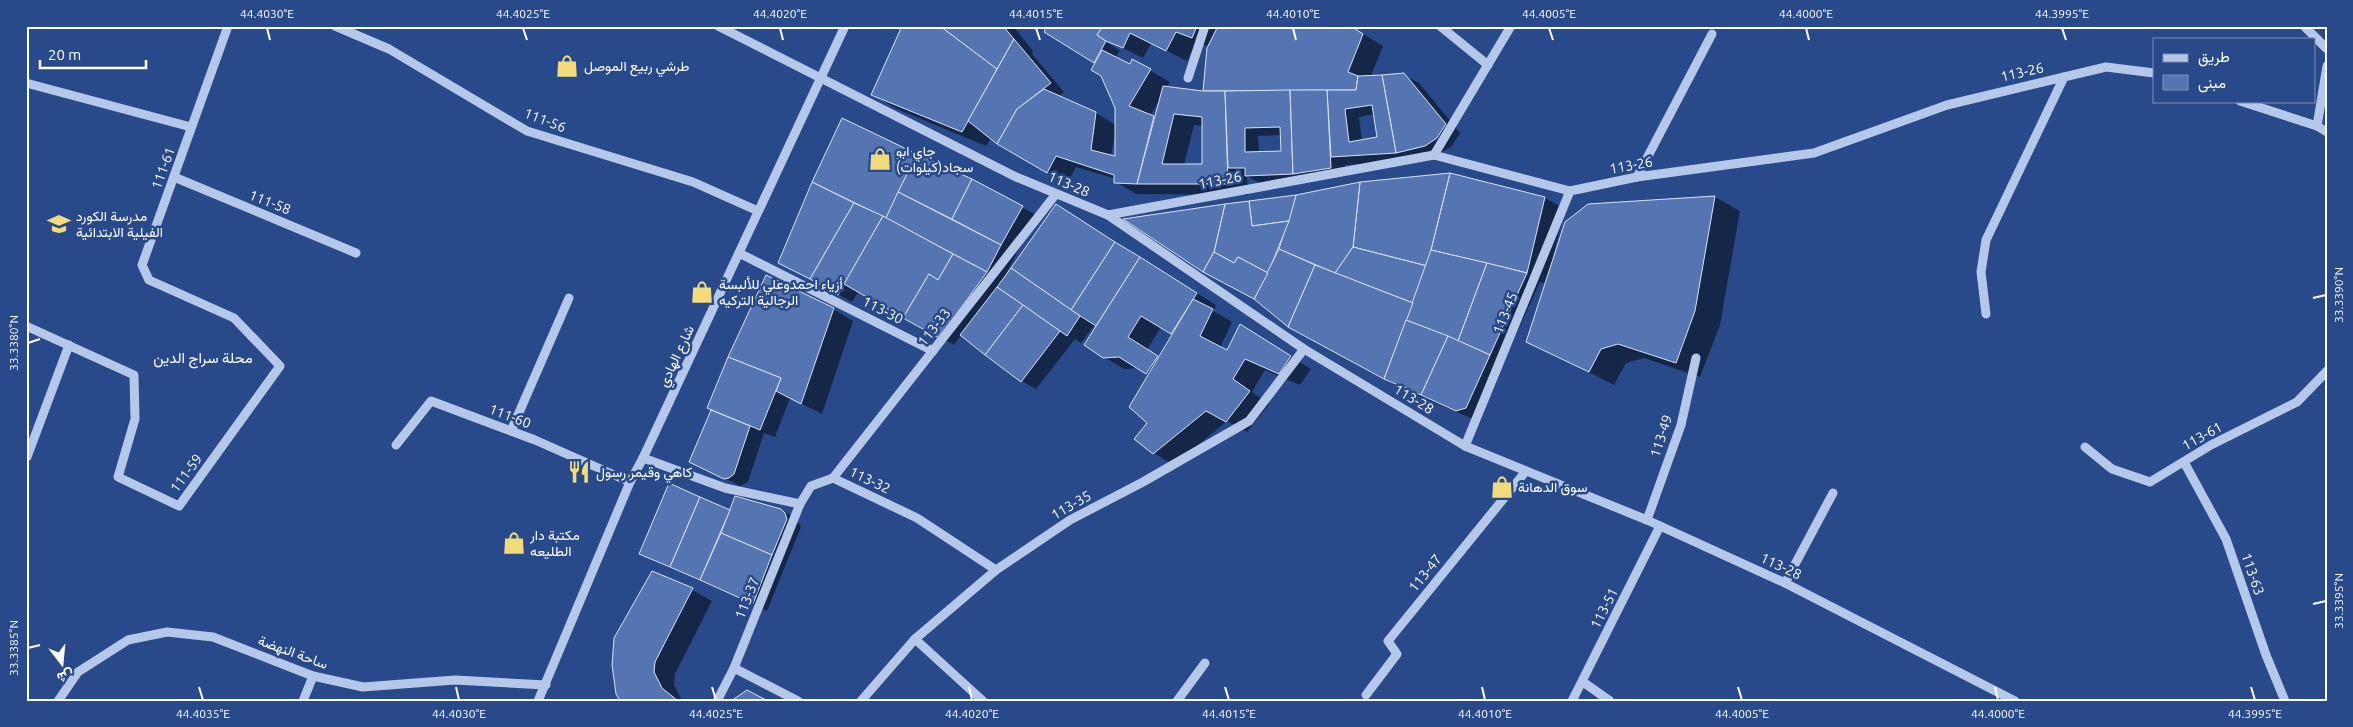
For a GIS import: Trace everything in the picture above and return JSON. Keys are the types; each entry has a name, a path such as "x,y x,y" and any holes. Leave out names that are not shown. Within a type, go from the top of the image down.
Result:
{"street":[{"name":"111-61","path":"228,26 142,265 149,280 234,318 280,366"},
{"name":"111-56","path":"335,26 388,48 527,131 694,182 758,211"},
{"name":"113-28","path":"718,26 1016,177 1108,215 1304,350 1465,446 1647,520 1785,583 2013,700"},
{"name":"شارع الهادي","path":"538,701 630,482 846,26"},
{"path":"1188,78 1205,26"},
{"path":"1440,26 1488,64"},
{"path":"1434,155 1511,26"},
{"path":"2304,26 2327,49"},
{"path":"1637,177 1712,34"},
{"name":"113-26","path":"1108,215 1434,155 1570,191 1637,177 1814,153 1947,105 2106,66 2153,73"},
{"path":"2317,126 2327,66"},
{"path":"1986,314 1982,272 1986,240 2064,76"},
{"path":"26,84 192,127"},
{"path":"2243,102 2317,126 2327,132"},
{"name":"111-58","path":"174,177 356,254"},
{"name":"113-45","path":"1465,446 1570,191"},
{"name":"113-33","path":"833,478 1056,194"},
{"name":"113-30","path":"739,253 933,351"},
{"path":"510,431 569,298"},
{"path":"26,326 69,345 28,457"},
{"name":"111-59","path":"69,345 134,375 135,419 118,477 178,506 280,366"},
{"name":"113-35","path":"861,701 915,639 996,570 1070,520 1143,482 1250,421 1304,350"},
{"name":"113-49","path":"1647,520 1680,425 1696,358"},
{"name":"113-61","path":"2086,447 2112,469 2150,482 2211,445 2297,402 2327,371"},
{"name":"111-60","path":"396,445 430,401 510,431 630,482"},
{"path":"643,458 725,488 800,504"},
{"name":"113-63","path":"2184,462 2226,539 2266,655 2285,701"},
{"name":"113-47","path":"1366,695 1397,654 1388,641 1526,470"},
{"name":"113-32","path":"800,504 811,486 833,478 917,518 996,570"},
{"path":"1785,583 1834,493"},
{"name":"113-37","path":"717,701 734,668 800,504"},
{"name":"113-51","path":"1572,701 1660,526"},
{"name":"ساحة النهضة","path":"58,701 78,672 128,640 168,632 213,637 313,676 363,687 455,680 546,685"},
{"path":"915,639 983,701"},
{"path":"1177,701 1205,663"},
{"path":"734,668 798,701"},
{"path":"303,701 313,676"},
{"path":"1583,682 1610,701"}],"building":[{"path":"902,26 940,26 997,69 962,132 871,95"},
{"path":"940,26 1003,26 1014,39 997,69"},
{"path":"1047,26 1103,26 1097,35 1106,41 1094,63 1044,32"},
{"path":"1103,26 1197,26 1192,38 1176,32 1166,51 1130,33 1123,48 1097,35"},
{"path":"1218,26 1351,26 1363,34 1348,72 1358,76 1356,90 1203,91 1207,48"},
{"path":"1014,39 1051,83 1017,109 997,144 968,121"},
{"path":"1102,50 1130,64 1132,59 1151,69 1129,106 1154,116 1137,184 1114,183 1114,175 1056,156 1047,173 997,144 1017,109 1044,89 1096,112 1091,150 1115,156 1115,108 1101,76 1091,70"},
{"path":"1404,73 1446,124 1437,138 1425,146 1396,153 1382,75"},
{"path":"1382,75 1396,153 1331,157 1327,90 1356,90 1358,76","holes":["1372,105 1377,137 1349,142 1345,109"]},
{"path":"1163,86 1203,91 1225,91 1228,184 1137,184","holes":["1174,114 1202,117 1202,164 1162,164"]},
{"path":"1290,90 1293,174 1245,176 1245,168 1228,168 1225,91","holes":["1280,127 1281,151 1245,152 1245,128"]},
{"path":"1290,90 1327,90 1331,168 1293,174"},
{"path":"842,118 917,154 886,218 812,182"},
{"path":"917,154 972,179 952,219 898,192"},
{"path":"1450,173 1545,197 1527,273 1431,250"},
{"path":"1450,173 1427,266 1353,247 1360,182"},
{"path":"972,179 1023,206 1001,245 952,219"},
{"path":"812,182 854,203 810,279 778,263"},
{"path":"1360,182 1353,247 1335,273 1279,249 1296,195"},
{"path":"898,192 1001,245 987,272 886,218"},
{"path":"1296,195 1289,221 1252,226 1249,201"},
{"path":"1715,196 1695,311 1676,363 1618,344 1601,349 1589,372 1526,342 1565,222 1588,204"},
{"path":"1249,201 1252,226 1289,221 1268,273 1238,257 1234,263 1214,252 1225,204"},
{"path":"854,203 883,216 838,295 810,279"},
{"path":"1056,204 1115,242 1071,310 1011,268"},
{"path":"1225,204 1214,252 1203,272 1123,219"},
{"path":"883,216 953,254 938,280 929,274 903,318 844,284"},
{"path":"1115,242 1140,257 1096,326 1071,310"},
{"path":"1353,247 1427,266 1413,303 1335,273"},
{"path":"1279,249 1315,265 1288,327 1254,299"},
{"path":"1431,250 1487,263 1458,341 1406,320"},
{"path":"1214,252 1234,263 1238,257 1268,273 1254,299 1203,272"},
{"path":"953,254 987,272 939,338 903,318 929,274 938,280"},
{"path":"1140,257 1197,293 1171,334 1141,316 1128,337 1158,356 1146,374 1119,357 1103,358 1084,345"},
{"path":"1487,263 1527,273 1490,355 1458,341"},
{"path":"1315,265 1413,303 1384,379 1288,327"},
{"path":"1011,268 1080,316 1067,336 997,287"},
{"path":"766,275 834,308 801,404 776,391 781,378 728,357"},
{"path":"997,287 1023,305 985,355 960,335"},
{"path":"1193,299 1213,309 1200,336 1227,350 1240,324 1291,356 1279,374 1245,359 1233,379 1250,391 1226,422 1206,411 1153,454 1134,439 1147,423 1129,407"},
{"path":"1023,305 1060,331 1021,382 985,355"},
{"path":"1406,320 1448,336 1421,395 1384,379"},
{"path":"1448,336 1490,355 1466,408 1456,411 1421,395"},
{"path":"728,357 781,378 760,430 707,408"},
{"path":"711,410 750,426 734,474 729,478 724,479 689,462"},
{"path":"669,483 700,497 670,567 639,554"},
{"path":"735,496 781,509 785,513 787,519 772,555 721,533"},
{"path":"700,497 730,510 700,580 670,567"},
{"path":"721,533 772,555 753,604 700,580"},
{"path":"652,571 693,588 655,662 654,672 662,688 678,701 620,701 616,694 612,665 614,638"},
{"path":"747,690 768,701 731,701"}],"place":[{"name":"طرشي ربيع الموصل","path":"567,66"},
{"name":"جاي ابو سجاد(كيلوات)","path":"880,159"},
{"name":"مدرسة الكورد الفيلية الابتدائية","path":"59,224"},
{"name":"أزياء احمدوعلي للألبسة الرجالية التركيه","path":"702,292"},
{"name":"كاهي وقيمر رسول","path":"579,472"},
{"name":"سوق الدهانة","path":"1502,487"},
{"name":"مكتبة دار الطليعه","path":"514,543"}],"district":[{"name":"محلة سراج الدين","path":"203,357"}]}
